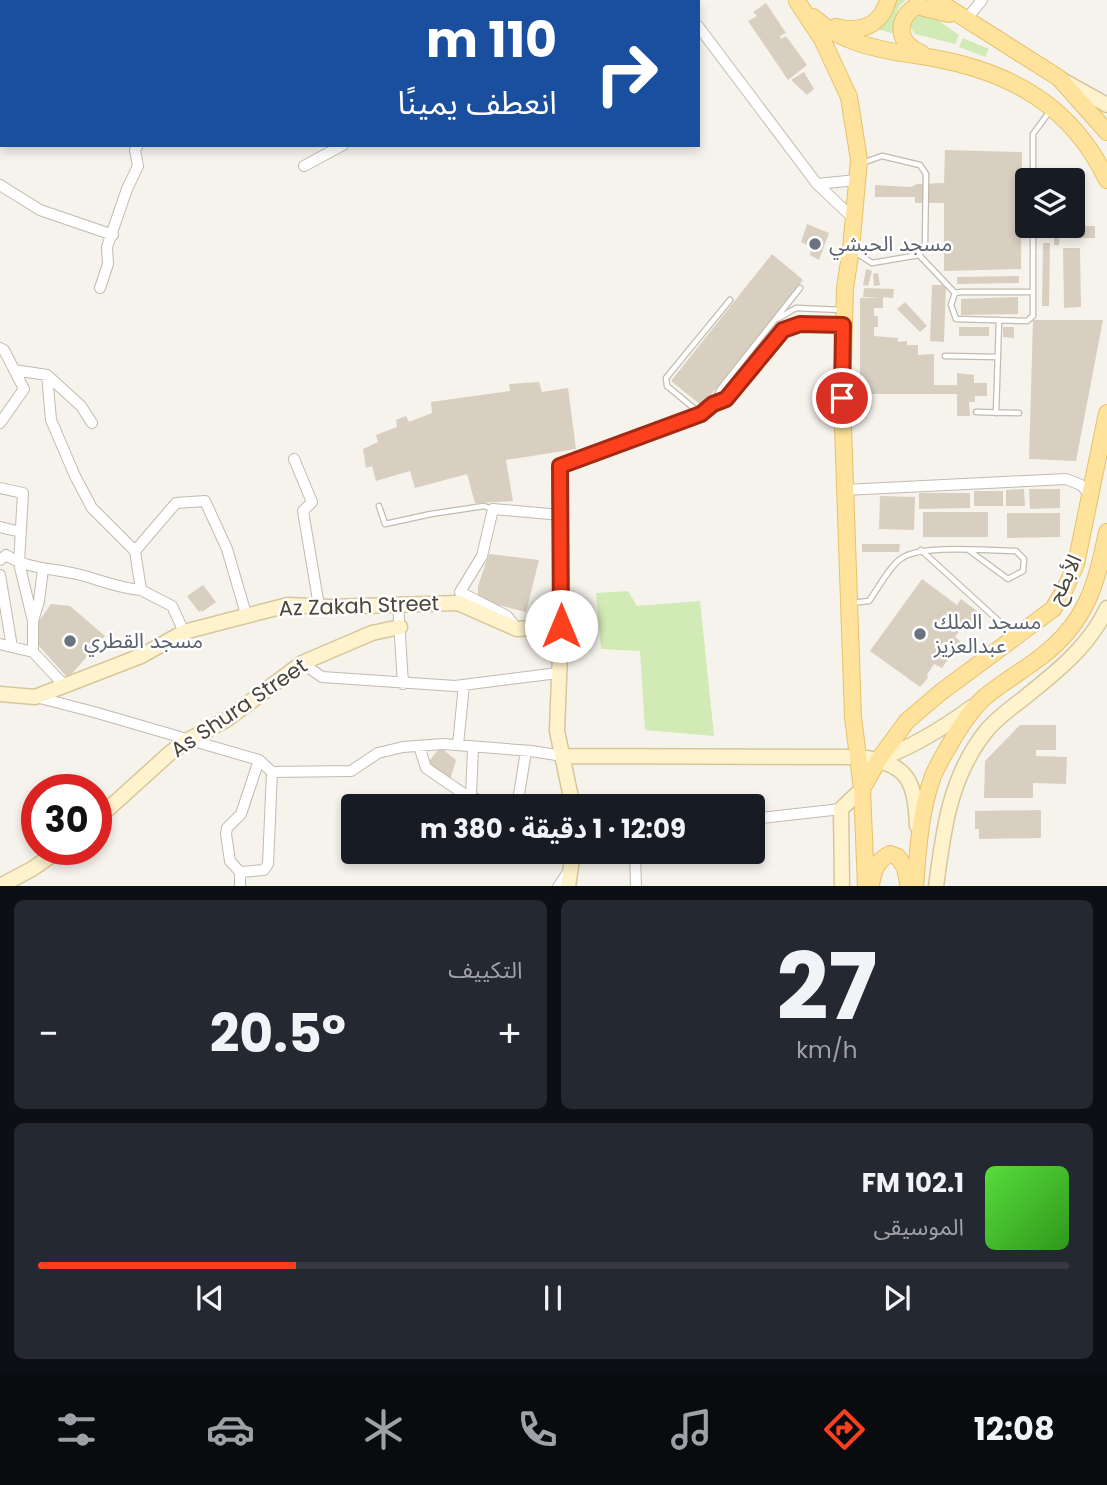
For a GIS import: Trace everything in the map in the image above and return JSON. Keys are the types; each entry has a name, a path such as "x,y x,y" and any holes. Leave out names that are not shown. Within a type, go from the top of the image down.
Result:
{"main road":[{"path":"820,23 846,30 861,29 872,25 882,15 888,0"},
{"path":"936,0 1059,78 1107,132"},
{"path":"796,1 838,35 867,47 988,71 1020,85 1052,107 1070,124 1107,180"},
{"path":"796,1 822,39 849,97 858,173 843,317 842,398 853,717 862,789 868,886"},
{"path":"932,58 910,48 904,42 903,21 908,12 916,6 963,19"},
{"name":"الأبطح","path":"862,789 879,759 907,721 941,692 1053,609 1076,564 1107,413"},
{"name":"الأبطح","path":"912,886 923,812 933,776 964,722 993,692 1045,653 1082,614 1092,591 1107,532"},
{"path":"868,886 874,869 881,859 890,855 898,857 912,886"}],"street":[{"path":"963,19 982,0"},
{"path":"700,29 817,184 852,216"},
{"path":"1059,78 1107,104"},
{"path":"100,288 108,264 107,247 138,166 137,147"},
{"path":"304,166 339,147"},
{"path":"817,184 858,173"},
{"path":"0,185 40,210 113,235"},
{"path":"0,348 4,350 24,389 0,424"},
{"path":"14,370 47,375 80,406 92,423"},
{"path":"47,375 51,420 75,476 92,508 135,551 141,590"},
{"path":"570,794 557,731 561,626 560,466 701,414"},
{"path":"294,458 312,502 303,512 319,607"},
{"path":"844,490 1066,479 1081,485 1091,496"},
{"path":"0,488 23,493 19,563 33,621 33,652"},
{"path":"135,551 176,503 205,501 228,549 246,614"},
{"path":"517,629 507,616 460,592 482,556 493,509 561,514"},
{"path":"1,528 21,532"},
{"path":"0,560 6,555 19,563 81,575 116,587 141,590 172,606 184,632"},
{"path":"33,621 39,601 43,569"},
{"path":"0,575 12,647"},
{"name":"Az Zakah Street","path":"0,694 35,697 141,656 184,632 288,605 319,607 458,603 517,629 561,626"},
{"path":"398,604 403,684"},
{"path":"1074,624 1107,606"},
{"path":"936,886 950,803 960,774 989,729 1070,661 1091,635 1107,606"},
{"name":"As Shura Street","path":"112,806 188,740 226,720 302,663 372,633 400,627"},
{"path":"0,643 33,652 65,686"},
{"path":"302,663 321,677 403,684 464,685 558,673"},
{"path":"458,745 464,685"},
{"path":"35,697 259,760 272,772 351,771 378,753 419,746 458,745 563,756 879,759 924,740 993,692 1017,703"},
{"path":"419,746 426,768 466,794"},
{"path":"471,794 473,747"},
{"path":"519,794 526,751"},
{"path":"879,759 907,776 914,793 919,847"},
{"path":"240,886 240,872 230,861 226,834 230,824 242,814 259,760"},
{"path":"240,872 264,870 268,864 272,772"},
{"path":"765,818 841,809 862,789"},
{"path":"841,809 842,886"},
{"path":"559,886 570,864"},
{"path":"568,886 572,864"},
{"path":"635,864 636,886"},
{"path":"0,886 38,865"}],"lane":[{"path":"1033,168 1032,134 1052,107"},
{"path":"851,249 872,263 919,254 925,246 926,174 920,165 882,156 858,173"},
{"path":"955,293 951,305 956,319 1027,321 1033,316 1033,238"},
{"path":"919,254 955,293 1033,292"},
{"path":"713,404 720,389 800,288"},
{"path":"730,300 666,378 667,386 701,414 713,404 726,399 783,330 800,324 843,317"},
{"path":"774,322 796,308 843,317"},
{"path":"996,413 999,320"},
{"path":"945,356 998,357"},
{"path":"976,412 1019,413"},
{"path":"379,506 385,524 484,506 493,509"},
{"path":"921,550 1016,638"},
{"path":"848,603 869,601 900,558 921,550 1016,551 1024,559 1023,571 1008,579 970,551"}],"green space":[{"path":"895,0 906,0 897,11 895,34 876,29"},
{"path":"917,13 929,14 959,35 955,44 915,34 910,27 911,19"},
{"path":"963,38 989,49 985,57 959,47"},
{"path":"628,591 637,606 700,601 714,736 645,730 640,651 601,649 596,593"}],"building":[{"path":"766,3 786,33 780,36 781,39 786,36 807,65 788,80 748,21 757,16 753,12"},
{"path":"804,72 814,89 807,95 791,80"},
{"path":"945,150 1022,152 1022,168 1015,168 1015,238 1021,238 1021,269 944,271 944,203 915,203 915,197 875,197 875,185 911,187 917,184 944,183"},
{"name":"مسجد الحبشي","path":"807,224 829,233 819,260 810,255 811,247 801,242"},
{"path":"1085,226 1095,226 1095,238 1085,238"},
{"path":"1054,238 1059,238 1059,245 1054,245"},
{"path":"1043,243 1050,243 1049,306 1042,306"},
{"path":"1063,248 1080,248 1081,307 1064,308"},
{"path":"772,254 803,280 702,406 671,381"},
{"path":"866,269 872,271 868,286 863,285"},
{"path":"878,273 880,285 874,286 873,274"},
{"path":"1019,276 1019,283 957,284 957,277"},
{"path":"932,285 946,285 944,342 930,341"},
{"path":"864,288 894,289 893,298 883,297 883,308 874,308 874,316 878,316 878,327 874,327 874,336 898,338 898,342 907,341 907,345 918,345 918,355 934,354 934,385 957,385 957,373 974,375 974,383 987,383 987,396 975,396 975,402 969,402 970,416 957,416 957,394 860,394 860,298 880,298 863,297"},
{"path":"1018,297 1018,314 961,315 961,299"},
{"path":"905,302 927,326 920,332 897,309"},
{"path":"1033,320 1103,320 1076,461 1029,459"},
{"path":"959,327 989,327 989,336 959,336"},
{"path":"1003,327 1014,327 1014,338 1003,337"},
{"path":"539,382 542,392 568,388 576,449 506,460 513,501 475,503 467,474 415,488 410,471 376,481 372,466 366,468 363,449 378,442 376,435 397,427 396,420 406,416 409,422 432,413 431,402 510,391 509,384"},
{"path":"1024,489 1025,506 1006,506 1006,490"},
{"path":"1029,489 1060,489 1060,508 1030,509"},
{"path":"974,491 1003,491 1003,506 974,506"},
{"path":"919,493 970,493 970,508 919,509"},
{"path":"880,496 915,497 914,530 879,529"},
{"path":"923,512 988,512 988,537 923,537"},
{"path":"1007,513 1060,513 1060,537 1007,538"},
{"path":"862,544 900,544 899,552 862,552"},
{"path":"489,554 539,560 526,612 478,600 478,586"},
{"name":"مسجد الملك عبدالعزيز","path":"922,579 957,605 961,599 977,611 980,622 973,631 964,625 955,637 961,642 942,668 934,664 927,675 928,678 920,687 870,651"},
{"path":"203,585 216,602 199,612 187,596"},
{"name":"مسجد القطري","path":"51,604 70,606 105,636 68,678 38,645 39,621"},
{"path":"1020,725 1056,725 1056,750 1036,750 1036,756 1067,757 1066,784 1033,783 1033,798 984,798 985,761"},
{"path":"440,747 456,760 450,780 427,764"},
{"path":"1041,810 1041,838 979,839 979,829 975,829 975,811"}],"place":[{"name":"مسجد الحبشي","path":"815,244"},
{"name":"مسجد الملك عبدالعزيز","path":"920,634"},
{"name":"مسجد القطري","path":"70,641"}],"route":[{"path":"561,626 560,466 701,414 713,404 726,399 783,330 800,324 843,325 842,398"}]}
